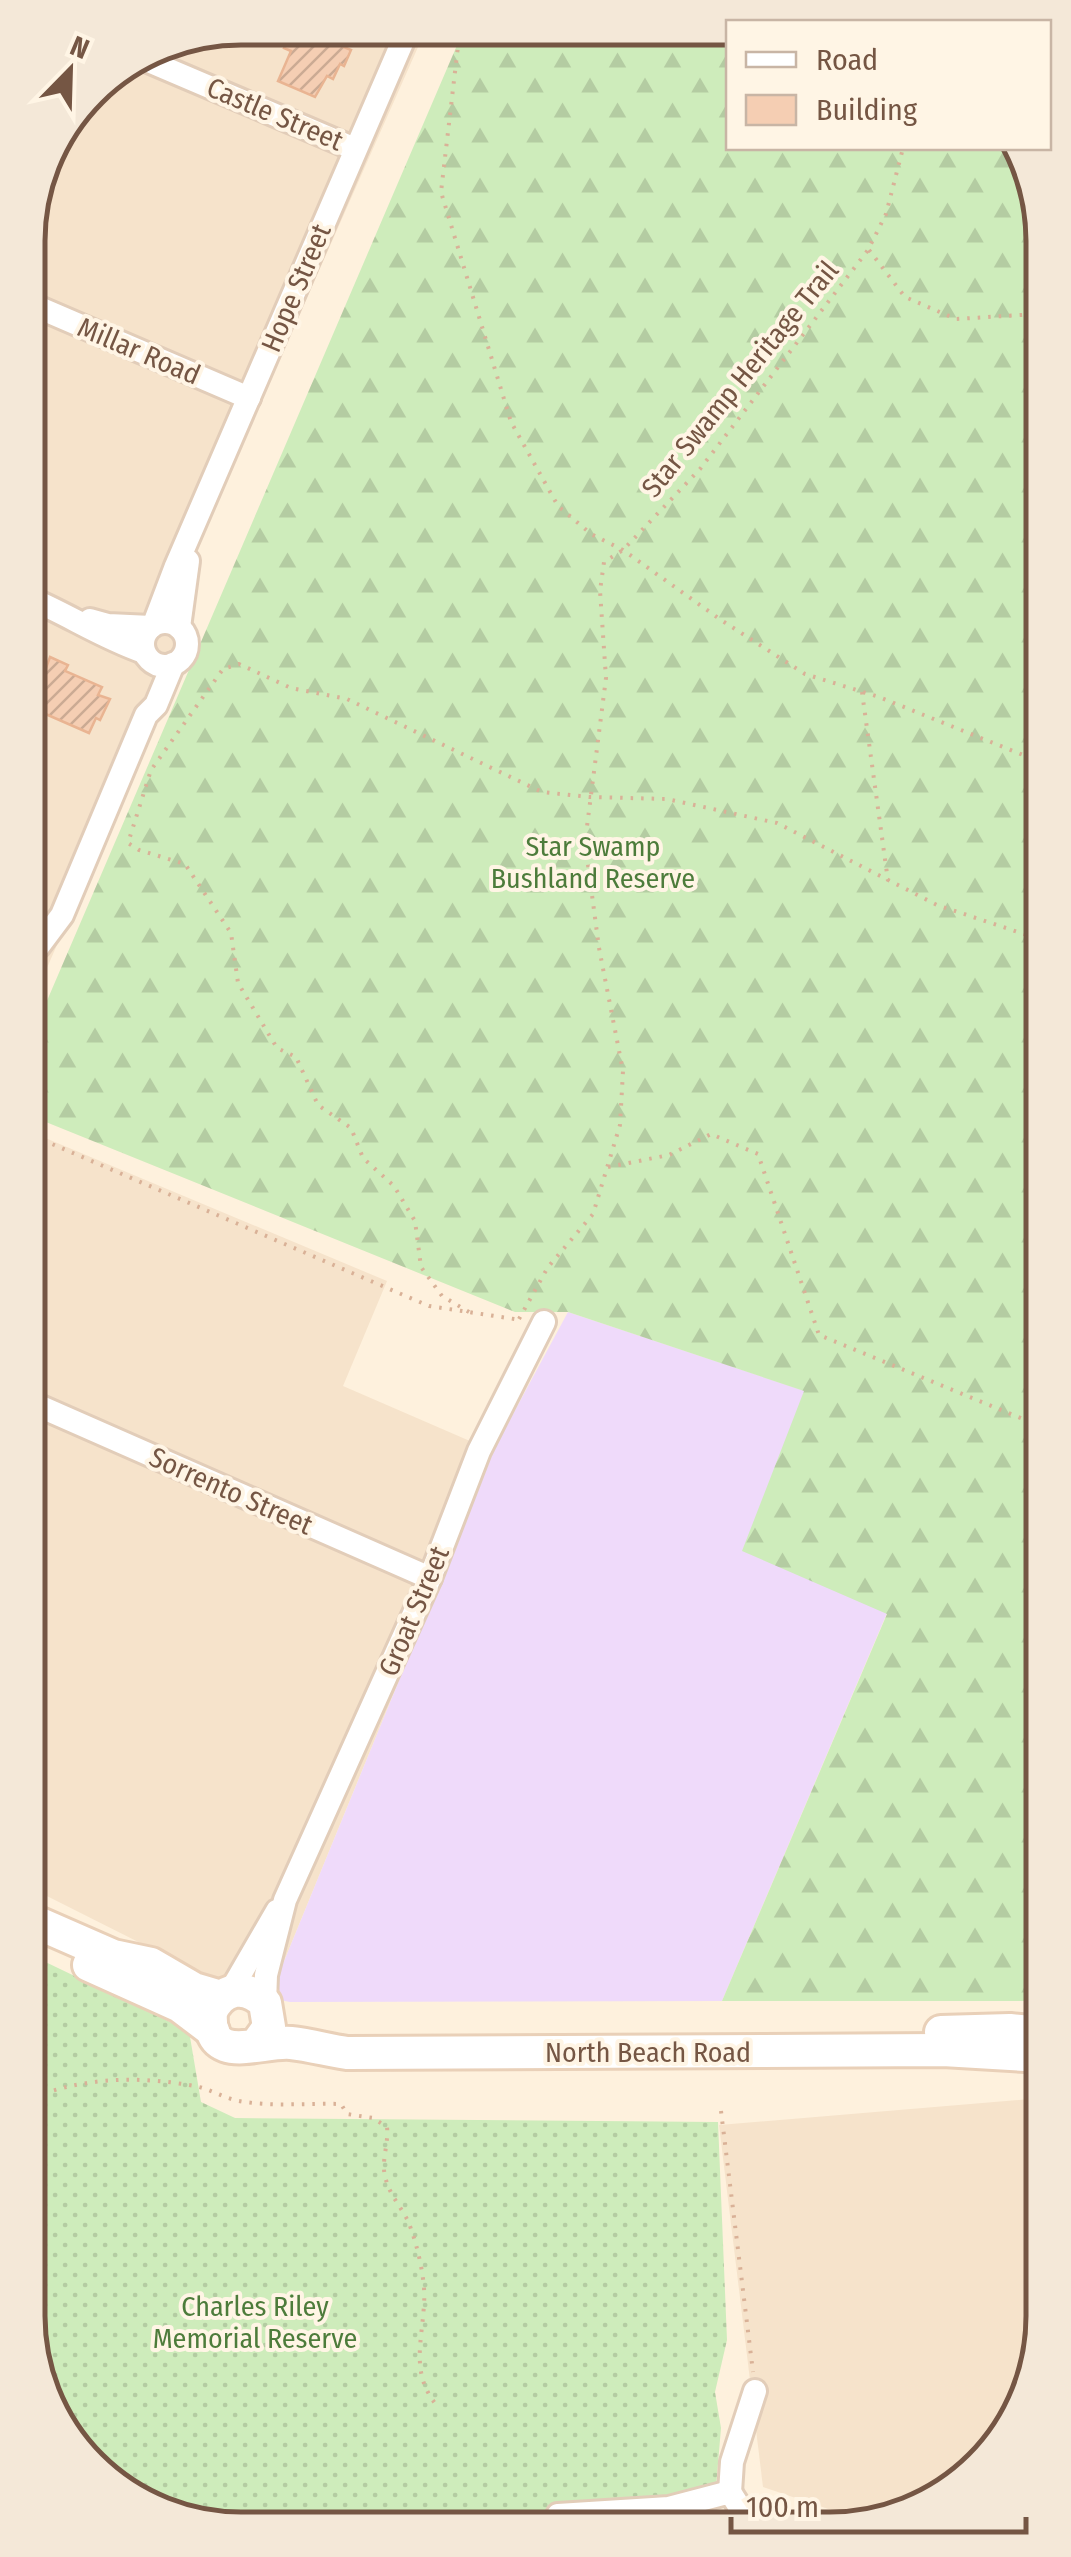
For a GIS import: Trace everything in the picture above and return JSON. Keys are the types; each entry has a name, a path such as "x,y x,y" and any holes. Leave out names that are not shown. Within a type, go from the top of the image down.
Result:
{"main road":[{"name":"North Beach Road","path":"45,1927 113,1956 151,1964 194,1989 225,1994 249,1991 267,2008 319,2028 356,2032 808,2035 1026,2032"},
{"name":"North Beach Road","path":"45,1945 180,2006 230,2048 293,2043 346,2053 942,2050 1026,2055"},
{"path":"212,2031 211,2012 225,1994"},
{"path":"256,2045 266,2034 267,2008"}],"street":[{"name":"Hope Street","path":"152,626 401,45"},
{"name":"Castle Street","path":"158,64 355,149"},
{"name":"Millar Road","path":"45,310 249,398"},
{"name":"Hope Street","path":"178,626 189,559 186,548"},
{"path":"45,605 77,619 152,626 167,622 184,632 187,647 184,654 156,659 89,630 77,619"},
{"path":"45,933 62,915 146,715 156,705 156,659 144,636 152,626"},
{"name":"Groat Street","path":"267,2008 266,1975 285,1900 430,1578 479,1450 544,1322"},
{"name":"Sorrento Street","path":"45,1410 430,1578"},
{"name":"Groat Street","path":"225,1994 266,1923 285,1900"},
{"path":"744,2512 730,2492 732,2462 755,2391"},
{"path":"647,2512 730,2492"}],"path":[{"path":"458,45 441,192 511,422 558,506 591,534 623,550 805,674 862,692 1026,757"},
{"name":"Star Swamp Heritage Trail","path":"520,1320 548,1267 593,1214 620,1125 623,1071 599,948 585,842 606,678 600,591 604,562 623,550 700,469 868,250 886,214 902,150"},
{"path":"868,250 905,297 956,318 1026,315"},
{"path":"469,1312 442,1296 421,1267 415,1220 394,1186 364,1158 350,1128 318,1105 296,1057 277,1048 238,983 231,933 185,864 139,850 128,842 151,770 222,669 239,664 291,688 347,699 542,792 667,799 777,822 937,905 1026,935"},
{"path":"862,692 888,882"},
{"path":"607,1168 669,1155 712,1134 758,1154 819,1335 1026,1420"},
{"path":"45,1141 429,1306 544,1322"},
{"path":"45,2093 92,2081 146,2080 199,2086 240,2101 341,2104 347,2114 373,2118 386,2127 385,2178 407,2219 425,2304 419,2340 424,2391 438,2407"},
{"path":"721,2111 755,2391"}],"shaded area":[{"path":"228,45 419,45 190,562 192,634 45,972 45,228 55,178 65,154 88,120 120,120 120,88 143,71 178,55"},
{"path":"45,1138 387,1281 343,1386 493,1451 269,1998 186,1966 45,1895"},
{"path":"568,1312 805,1391 887,1613 722,2001 290,2002 269,1998 493,1451"},
{"path":"1026,2099 1026,2329 1019,2367 1000,2414 985,2435 959,2463 928,2486 881,2505 836,2512 763,2487 719,2125"}],"green space":[{"name":"Star Swamp Bushland Reserve","path":"457,45 726,45 726,150 1003,150 1019,190 1026,241 1026,2001 722,2001 887,1614 742,1551 804,1391 568,1312 515,1312 45,1122 45,1005"},
{"name":"Charles Riley Memorial Reserve","path":"45,1962 189,2031 201,2102 235,2118 718,2122 727,2340 715,2392 721,2428 714,2512 228,2512 178,2502 132,2479 102,2455 71,2414 52,2367 47,2341"}],"building":[{"path":"339,45 351,50 344,66 340,64 333,79 327,76 315,97 278,81 291,51 284,48"},
{"path":"50,657 68,665 65,671 102,687 98,695 110,699 89,733 45,714 46,668"}]}
